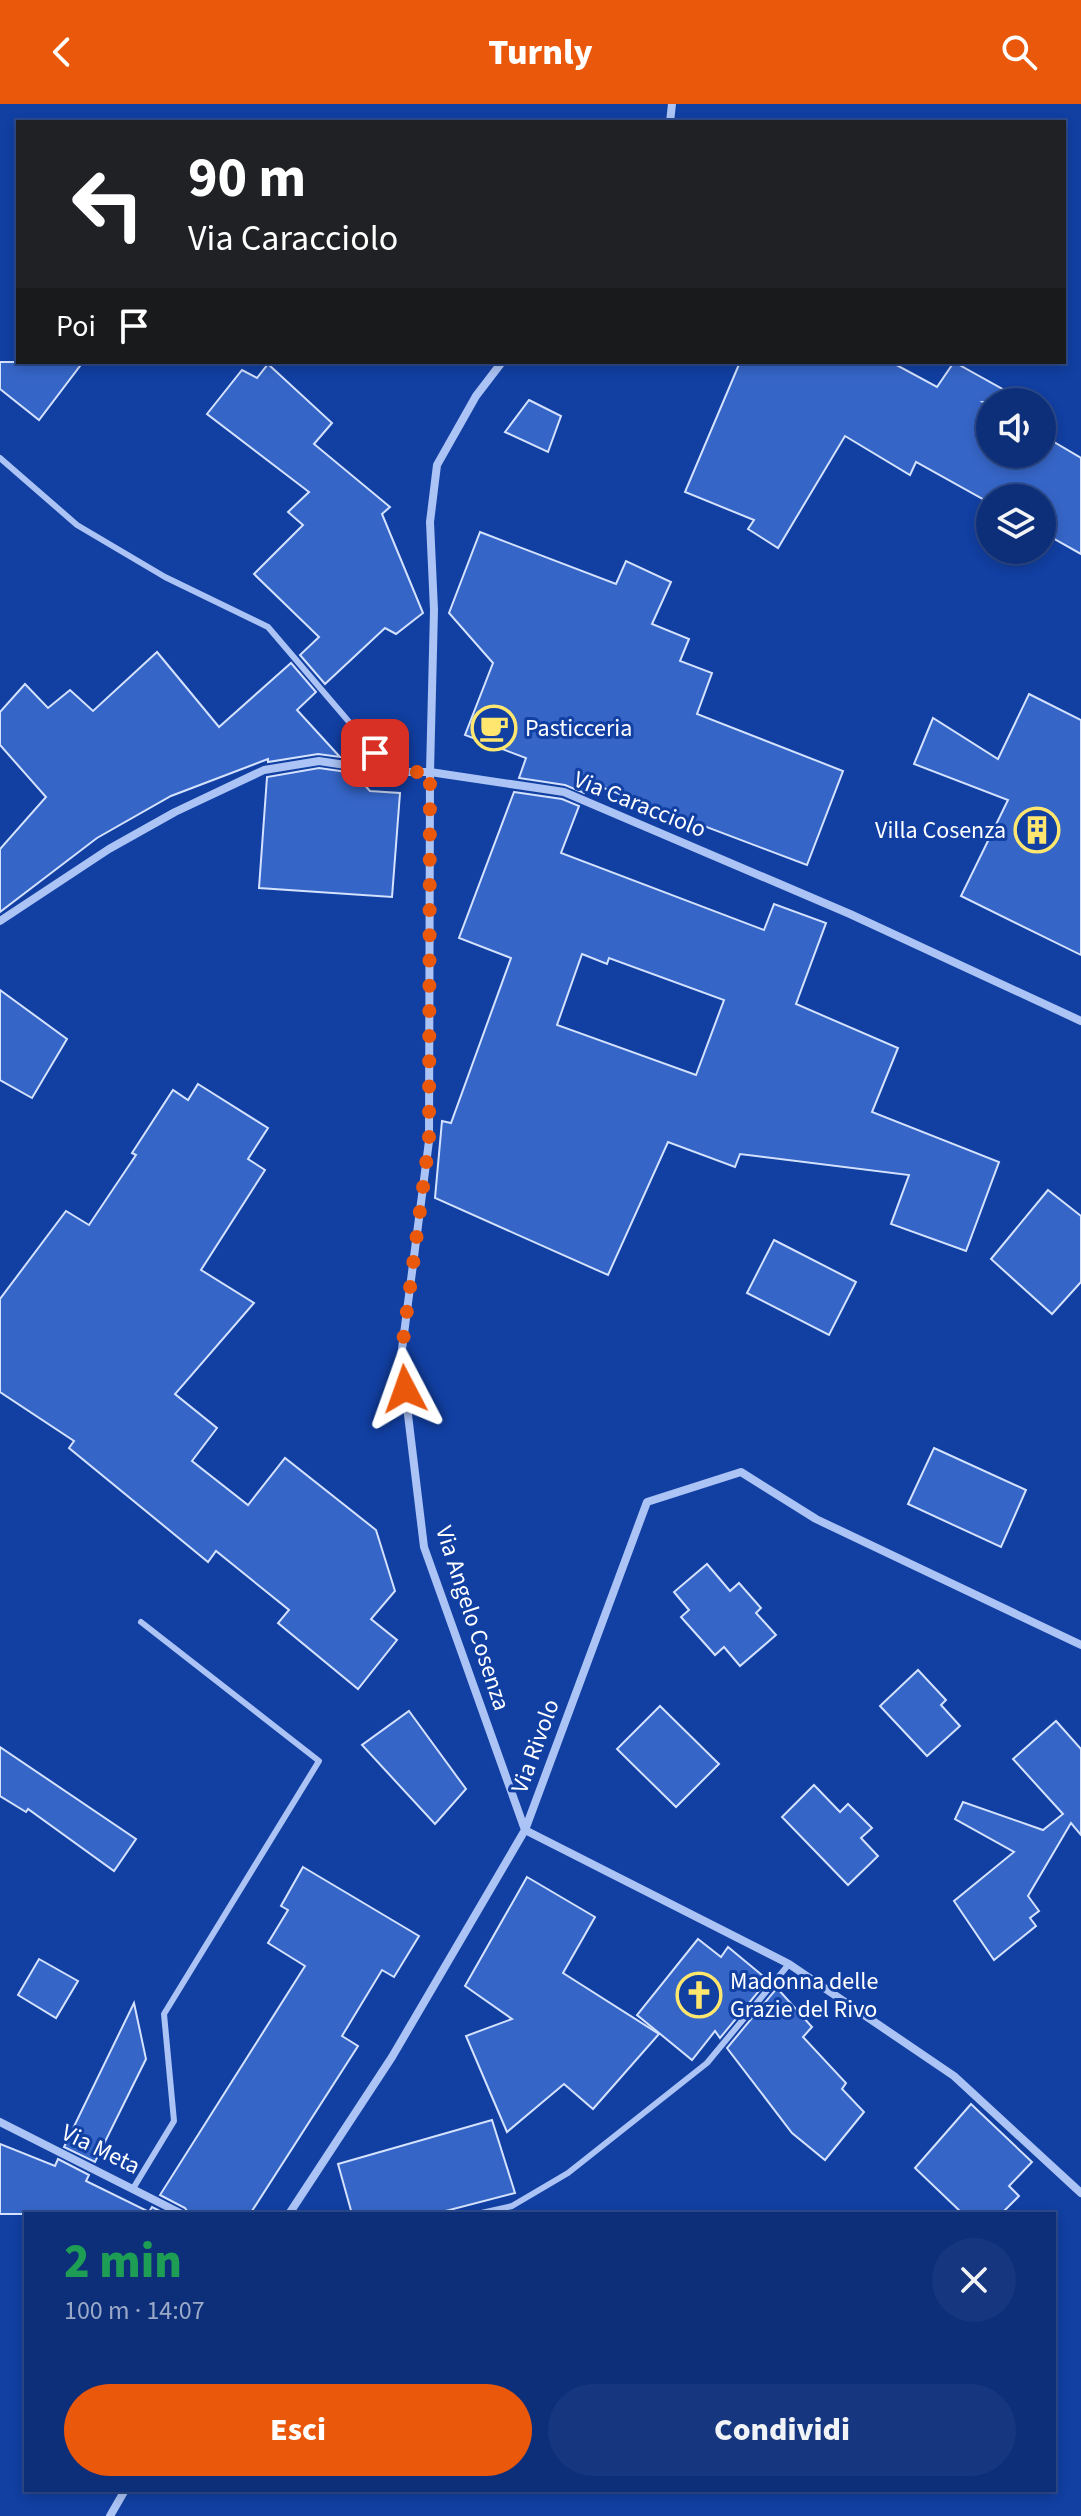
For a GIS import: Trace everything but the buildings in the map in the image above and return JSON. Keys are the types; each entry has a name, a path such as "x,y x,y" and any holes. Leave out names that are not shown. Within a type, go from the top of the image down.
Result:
{"street":[{"name":"Via Angelo Cosenza","path":"500,364 476,396 437,465 430,522 434,610 430,772 429,1141 401,1357 424,1547 525,1830"},
{"name":"Via Caracciolo","path":"0,921 109,849 175,812 264,770 319,761 392,772 430,772 564,792 850,914 1081,1021"},
{"name":"Via Rivolo","path":"1081,1645 816,1519 741,1472 647,1502 525,1830 789,1964 954,2076 1081,2193"},
{"path":"290,2212 392,2057 525,1830"},
{"name":"Via Meta","path":"0,2122 178,2212"},
{"path":"110,2516 124,2492"}],"lane":[{"path":"0,458 77,525 165,577 268,627 392,772"},
{"path":"134,2187 174,2121 164,2014 319,1761 141,1622"},
{"path":"486,2212 512,2206 568,2173 707,2063 789,1964"}],"place":[{"name":"Pasticceria","path":"494,728"},
{"name":"Villa Cosenza","path":"1037,830"},
{"name":"Madonna delle Grazie del Rivo","path":"699,1995"}],"route":[{"path":"375,753 392,772 430,772 429,1141 401,1357 405,1389"}]}
